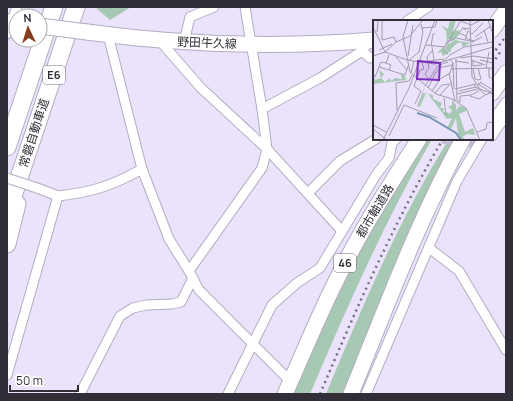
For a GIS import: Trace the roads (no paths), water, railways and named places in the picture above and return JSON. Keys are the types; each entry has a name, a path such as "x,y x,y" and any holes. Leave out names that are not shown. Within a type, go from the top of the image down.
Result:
{"highway":[{"name":"常磐自動車道","path":"7,147 54,7"},
{"name":"常磐自動車道","path":"7,214 32,143 76,7"},
{"path":"7,135 32,74"},
{"path":"7,244 32,143"}],"main road":[{"path":"497,25 506,10"},
{"name":"野田牛久線","path":"48,27 160,41 252,45 369,44"},
{"path":"493,92 506,73"},
{"name":"都市軸道路","path":"285,394 316,322 339,275 363,231 418,140"},
{"path":"351,394 425,214 443,175 463,140"}],"street":[{"path":"184,42 190,17 214,7"},
{"path":"80,394 120,316 133,308 146,305 172,304 181,302 191,275 262,168 267,149 245,7"},
{"path":"408,20 428,7"},
{"path":"108,35 142,169 169,239 199,290 285,376 291,380"},
{"path":"160,41 201,88 267,149 342,231"},
{"path":"262,109 320,78 369,44"},
{"path":"369,44 370,58 373,58"},
{"path":"493,121 506,102"},
{"path":"493,134 506,115"},
{"path":"308,193 340,161 374,140"},
{"path":"228,394 272,305 297,283 320,268 376,175 389,158 392,143 395,140"},
{"path":"366,394 457,181 480,141 488,142 489,140"},
{"path":"7,178 58,196 95,190 117,182 142,169"},
{"path":"7,374 58,196"},
{"path":"429,248 459,271 506,350"}],"tunnel":[{"path":"449,140 479,144"}],"railway":[{"path":"493,54 506,36"},
{"path":"493,63 501,51"},
{"path":"320,394 393,232 442,140"}]}
